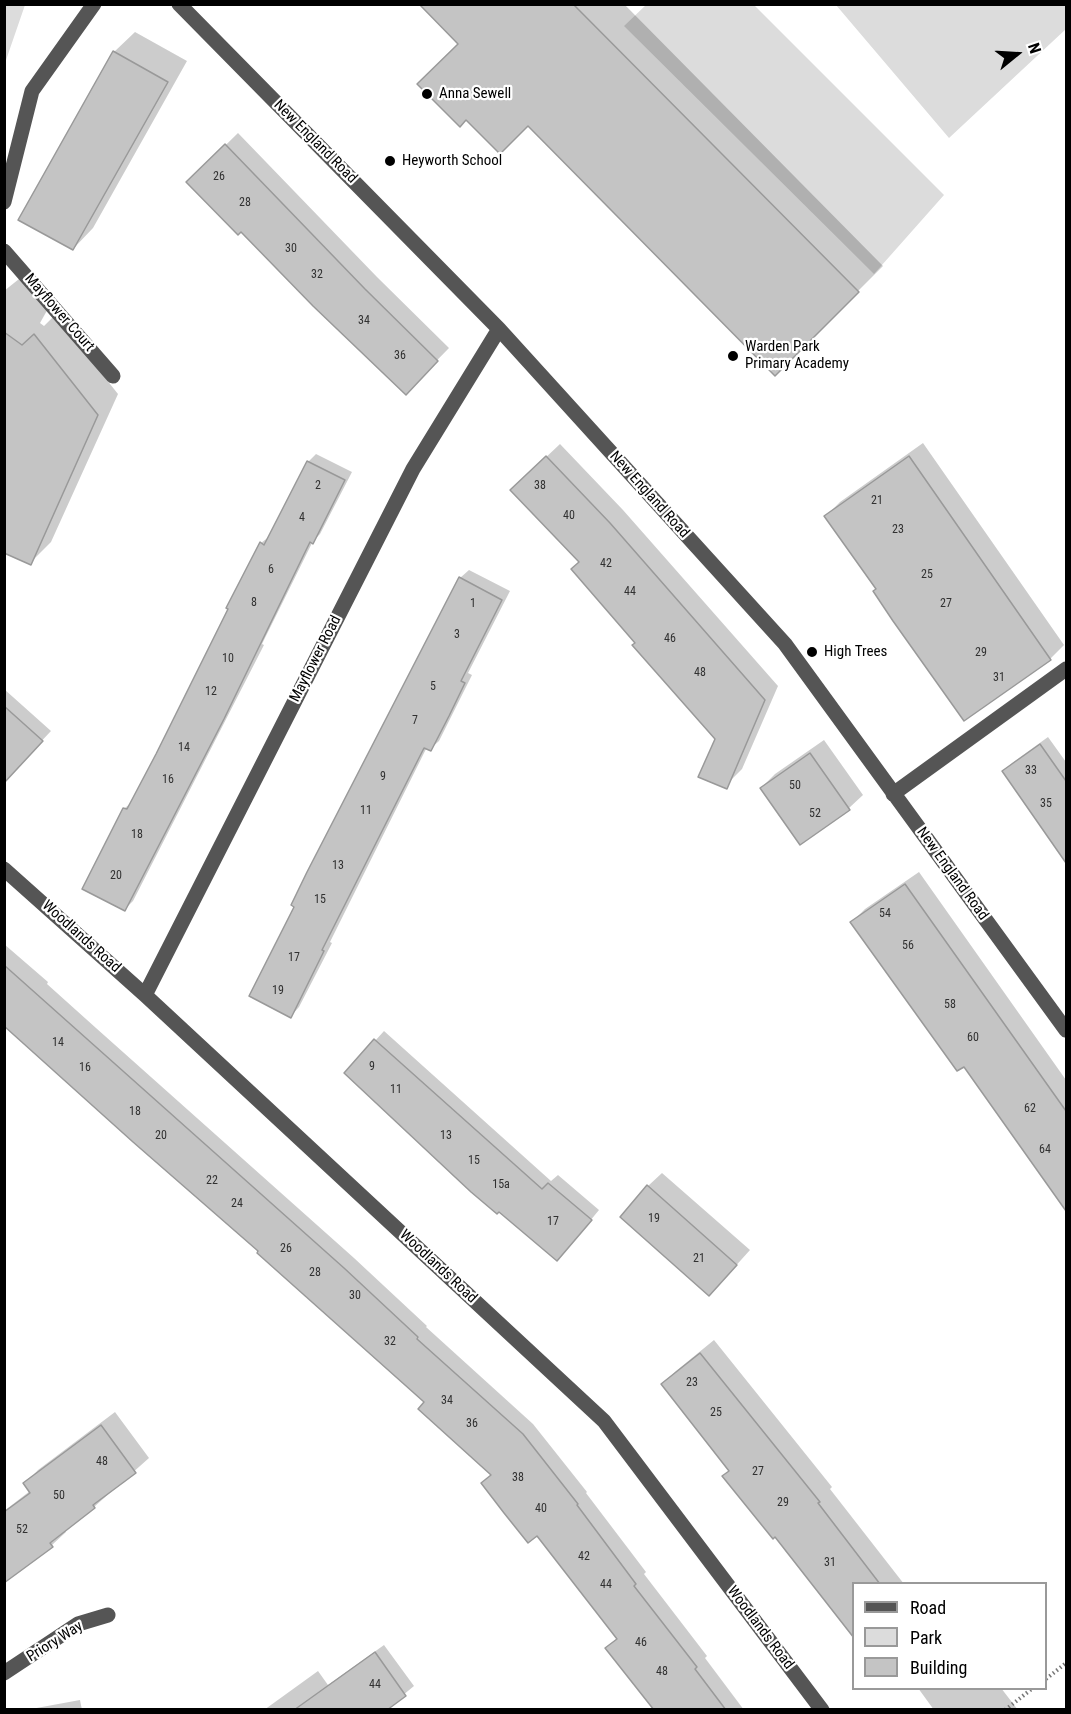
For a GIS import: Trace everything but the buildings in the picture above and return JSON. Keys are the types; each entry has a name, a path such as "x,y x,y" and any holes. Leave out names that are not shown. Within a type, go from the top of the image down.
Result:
{"street":[{"path":"4,202 32,91 94,4"},
{"name":"New England Road","path":"179,4 499,329 785,644 1066,1030"},
{"name":"Mayflower Court","path":"4,251 113,376"},
{"name":"Mayflower Road","path":"145,995 413,469 499,329"},
{"path":"892,794 1066,669"},
{"name":"Woodlands Road","path":"4,869 145,995 604,1421 822,1710"},
{"name":"Priory Way","path":"4,1673 78,1624 108,1615"}],"path":[{"path":"1047,1678 1066,1663"},
{"path":"1005,1710 1032,1690"}],"green space":[{"path":"4,5 25,5 5,63"},
{"path":"646,5 754,5 944,195 874,274 624,26"},
{"path":"836,5 1066,5 1066,29 949,138"}],"place":[{"name":"Anna Sewell","path":"427,94"},
{"name":"Heyworth School","path":"390,161"},
{"name":"Warden Park Primary Academy","path":"733,356"},
{"name":"High Trees","path":"812,652"}]}
